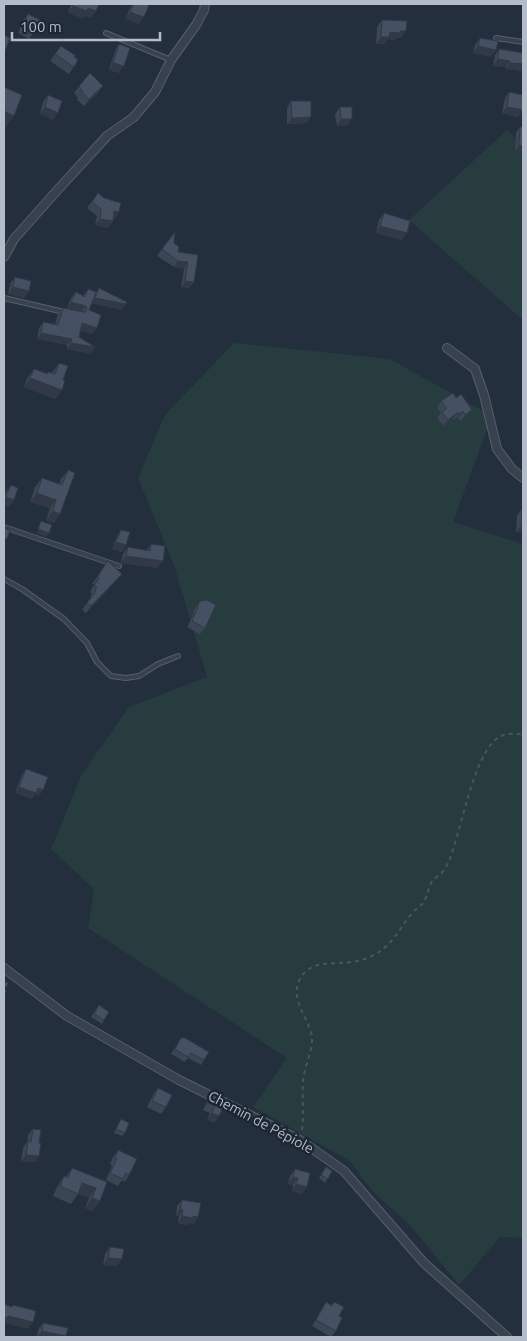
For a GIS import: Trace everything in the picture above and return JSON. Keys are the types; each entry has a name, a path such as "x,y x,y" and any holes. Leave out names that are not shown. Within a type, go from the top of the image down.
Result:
{"street":[{"path":"4,257 14,239 59,188 108,136 134,117 156,92 171,60 196,25 205,4"},
{"path":"448,348 475,369 484,396 497,449 512,470 523,478"},
{"name":"Chemin de Pépiole","path":"7,970 67,1016 179,1080 300,1140 344,1171 424,1263 507,1337"}],"lane":[{"path":"106,33 171,60"},
{"path":"496,38 523,42"},
{"path":"4,298 69,313"},
{"path":"4,527 119,566"},
{"path":"4,579 22,589 64,619 87,643 97,662 111,676 126,678 139,676 158,664 178,656"}],"path":[{"path":"300,1140 304,1118 303,1080 312,1039 310,1025 296,992 300,979 319,963 363,960 378,952 393,940 414,911 424,902 427,890 433,880 445,869 454,849 468,796 485,751 503,735 523,734"},
{"path":"4,994 7,970"}],"green space":[{"path":"507,130 523,146 523,320 409,220"},
{"path":"234,343 390,359 492,416 453,522 523,544 523,1238 500,1237 459,1285 410,1225 372,1191 350,1161 253,1107 287,1058 88,928 94,889 51,849 82,774 129,707 207,677 175,568 138,478 165,415"}],"building":[{"path":"74,4 99,4 96,11 88,8 87,11 73,6"},
{"path":"134,4 149,5 144,17 130,12"},
{"path":"28,14 40,20 34,32 22,27"},
{"path":"382,20 407,21 406,31 400,31 400,33 390,32 389,37 381,37"},
{"path":"4,35 10,38 4,54"},
{"path":"480,38 498,41 496,50 478,46"},
{"path":"119,44 130,48 124,66 113,63"},
{"path":"61,46 76,56 74,57 78,60 74,67 55,54"},
{"path":"499,49 523,53 523,64 510,63 510,61 498,59"},
{"path":"90,73 103,86 89,99 82,93 79,86"},
{"path":"4,87 22,95 14,116 4,111"},
{"path":"509,92 523,95 523,110 507,107"},
{"path":"48,95 62,101 58,113 45,107"},
{"path":"291,101 311,101 311,117 292,118"},
{"path":"340,107 352,107 352,119 341,119"},
{"path":"520,127 523,127 523,146 519,145"},
{"path":"98,193 104,198 121,203 119,212 114,211 113,221 100,219 101,209 92,202"},
{"path":"384,213 410,221 407,233 380,226"},
{"path":"175,232 174,243 179,247 178,252 198,255 194,282 185,281 188,262 178,261 162,249"},
{"path":"15,277 31,281 29,291 13,287"},
{"path":"99,288 127,302 126,304 95,298"},
{"path":"88,289 96,292 89,310 101,315 97,328 82,323 79,337 95,347 71,343 72,339 41,333 43,322 58,325 63,308 86,312 86,306 71,302 76,292 85,297"},
{"path":"59,363 68,366 62,390 30,378 34,369 48,374 48,372 55,374"},
{"path":"453,393 456,398 461,394 472,410 465,415 463,411 459,414 458,412 448,420 442,412 447,408 441,401"},
{"path":"68,470 75,473 60,514 53,511 56,500 37,493 42,478 62,485"},
{"path":"11,485 18,488 14,500 6,497"},
{"path":"522,509 523,526 521,526"},
{"path":"41,521 52,525 49,533 38,529"},
{"path":"4,528 10,530 7,539 4,538"},
{"path":"121,530 130,532 126,545 116,542"},
{"path":"151,544 165,546 163,561 126,556 128,547 150,551"},
{"path":"108,561 122,574 91,606 87,603 96,591 97,587 94,586 99,578 97,578"},
{"path":"207,600 216,605 205,628 192,621 198,604 201,601"},
{"path":"26,769 48,777 43,790 38,788 36,793 19,787"},
{"path":"99,1005 109,1012 104,1020 94,1014"},
{"path":"181,1038 185,1038 209,1052 204,1060 191,1053 188,1057 175,1049"},
{"path":"158,1088 172,1095 166,1107 152,1101"},
{"path":"213,1094 226,1101 219,1116 212,1113 215,1106 208,1103"},
{"path":"121,1119 129,1123 125,1133 116,1129"},
{"path":"33,1129 41,1130 39,1156 26,1155 28,1141 31,1142"},
{"path":"118,1150 137,1159 129,1175 126,1173 123,1179 110,1173 117,1159 115,1158"},
{"path":"326,1167 332,1171 328,1179 321,1175"},
{"path":"72,1168 107,1182 100,1201 92,1198 96,1188 82,1183 78,1194 60,1186 64,1176 68,1178"},
{"path":"295,1169 310,1173 307,1187 296,1184 298,1178 293,1177"},
{"path":"182,1200 201,1203 198,1217 182,1216 183,1210 180,1209"},
{"path":"110,1247 124,1249 122,1259 108,1258"},
{"path":"326,1302 332,1306 334,1302 344,1307 339,1316 342,1318 336,1331 316,1320"},
{"path":"4,1304 36,1311 33,1322 8,1316 7,1318 4,1317"},
{"path":"43,1323 68,1328 66,1336 42,1331"}]}
